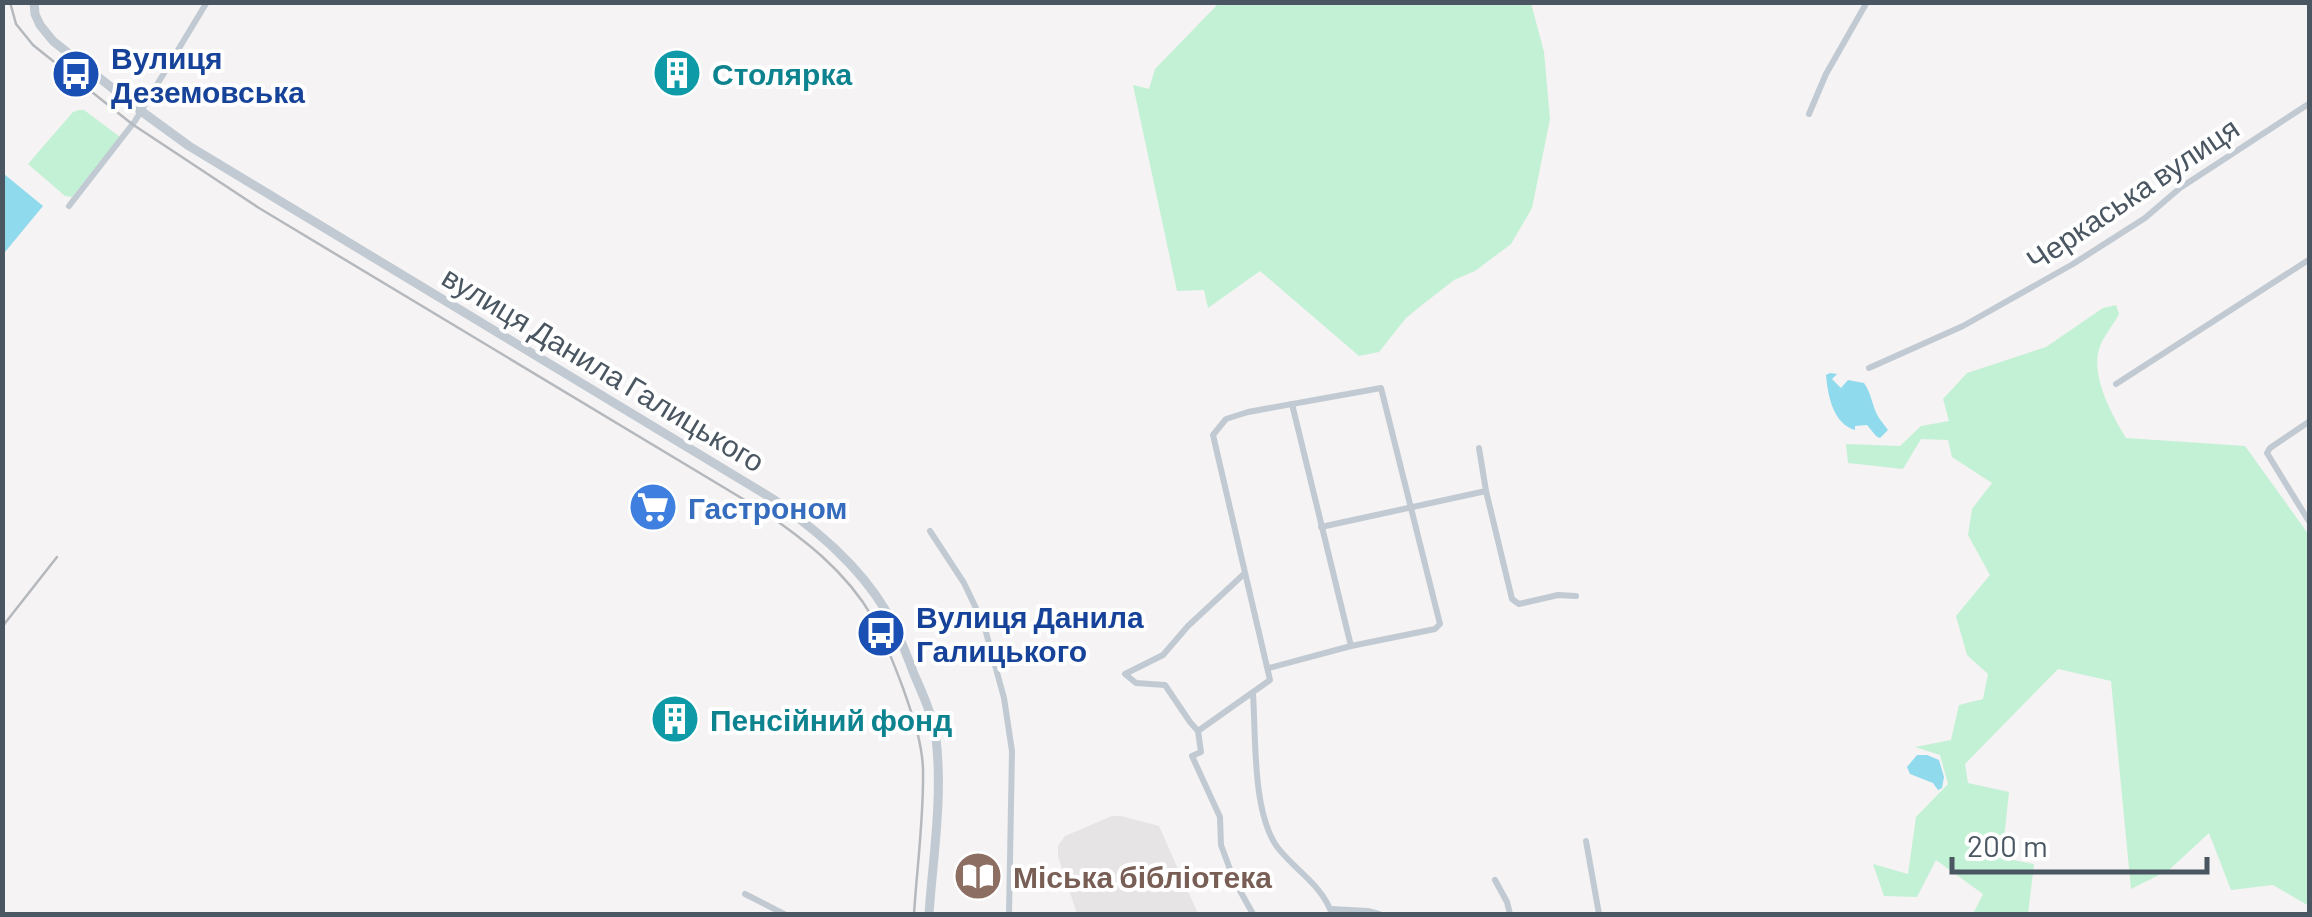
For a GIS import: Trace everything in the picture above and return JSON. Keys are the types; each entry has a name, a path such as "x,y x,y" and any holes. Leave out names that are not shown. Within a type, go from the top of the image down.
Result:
{"street":[{"name":"вулиця Данила Галицького","path":"34,2 37,20 53,41 190,146 773,499 850,562 888,614 930,714 936,738 937,795 929,914"},
{"path":"69,206 142,111 208,2"},
{"path":"1809,114 1826,74 1867,2"},
{"name":"Черкаська вулиця","path":"1869,368 1963,326 2073,264 2310,103"},
{"path":"2116,384 2310,259"},
{"path":"1198,731 1270,680 1213,435 1226,419 1381,388 1440,624 1435,630 1269,668"},
{"path":"1292,404 1352,646"},
{"path":"2310,421 2267,454 2310,523"},
{"path":"1479,448 1512,598 1520,604 1558,595 1576,596"},
{"path":"1321,527 1486,492"},
{"path":"930,531 964,583 984,625 1004,698 1012,751 1008,914"},
{"path":"1245,572 1163,655 1125,674 1136,683 1164,685 1198,731 1201,752 1192,756 1220,817 1221,845 1234,880 1253,914"},
{"path":"1253,694 1260,804 1278,847 1319,890 1331,912 1379,914"},
{"path":"1586,841 1599,914"},
{"path":"1495,880 1510,914"},
{"path":"745,894 784,914"}],"shaded area":[{"path":"1112,816 1159,826 1198,914 1077,914 1058,846 1065,836"}],"green space":[{"path":"1219,3 1531,3 1544,52 1550,119 1532,208 1511,244 1475,271 1454,280 1406,318 1379,352 1359,356 1260,271 1208,308 1204,290 1177,291 1133,85 1149,89 1155,69"},
{"path":"79,110 120,137 72,197 65,196 28,164"},
{"path":"2116,305 2119,314 2097,360 2100,383 2126,438 2245,446 2309,535 2309,906 2273,885 2231,890 2209,833 2169,870 2131,889 2111,681 2058,669 1965,764 1968,783 2009,792 2002,858 2034,864 2028,914 1973,914 1983,894 1936,860 1917,897 1884,896 1873,864 1908,874 1916,817 1948,784 1940,755 1915,747 1951,740 1959,705 1983,699 1988,674 1967,655 1956,616 1990,575 1968,535 1972,509 1992,483 1952,457 1948,440 1921,439 1903,469 1848,463 1846,444 1900,446 1921,426 1949,421 1943,399 1967,373 2046,347 2103,308"}],"water":[{"path":"4,174 43,206 5,252 2,251"},
{"path":"1837,374 1832,379 1841,388 1848,380 1864,383 1888,430 1880,438 1867,425 1855,426 1855,430 1837,416 1827,384 1826,375"},
{"path":"1917,755 1939,760 1944,777 1942,788 1938,790 1933,783 1910,774 1907,767"}],"tram line":[{"path":"10,2 16,24 33,45 132,124 259,208 758,508 807,543 836,570 877,626 919,738 923,787 914,914"}],"railway":[{"path":"2,627 57,557"}],"place":[{"name":"Столярка","path":"677,73"},
{"name":"Вулиця Деземовська","path":"76,74"},
{"name":"Гастроном","path":"653,507"},
{"name":"Вулиця Данила Галицького","path":"881,633"},
{"name":"Пенсійний фонд","path":"675,719"},
{"name":"Міська бібліотека","path":"978,876"}]}
